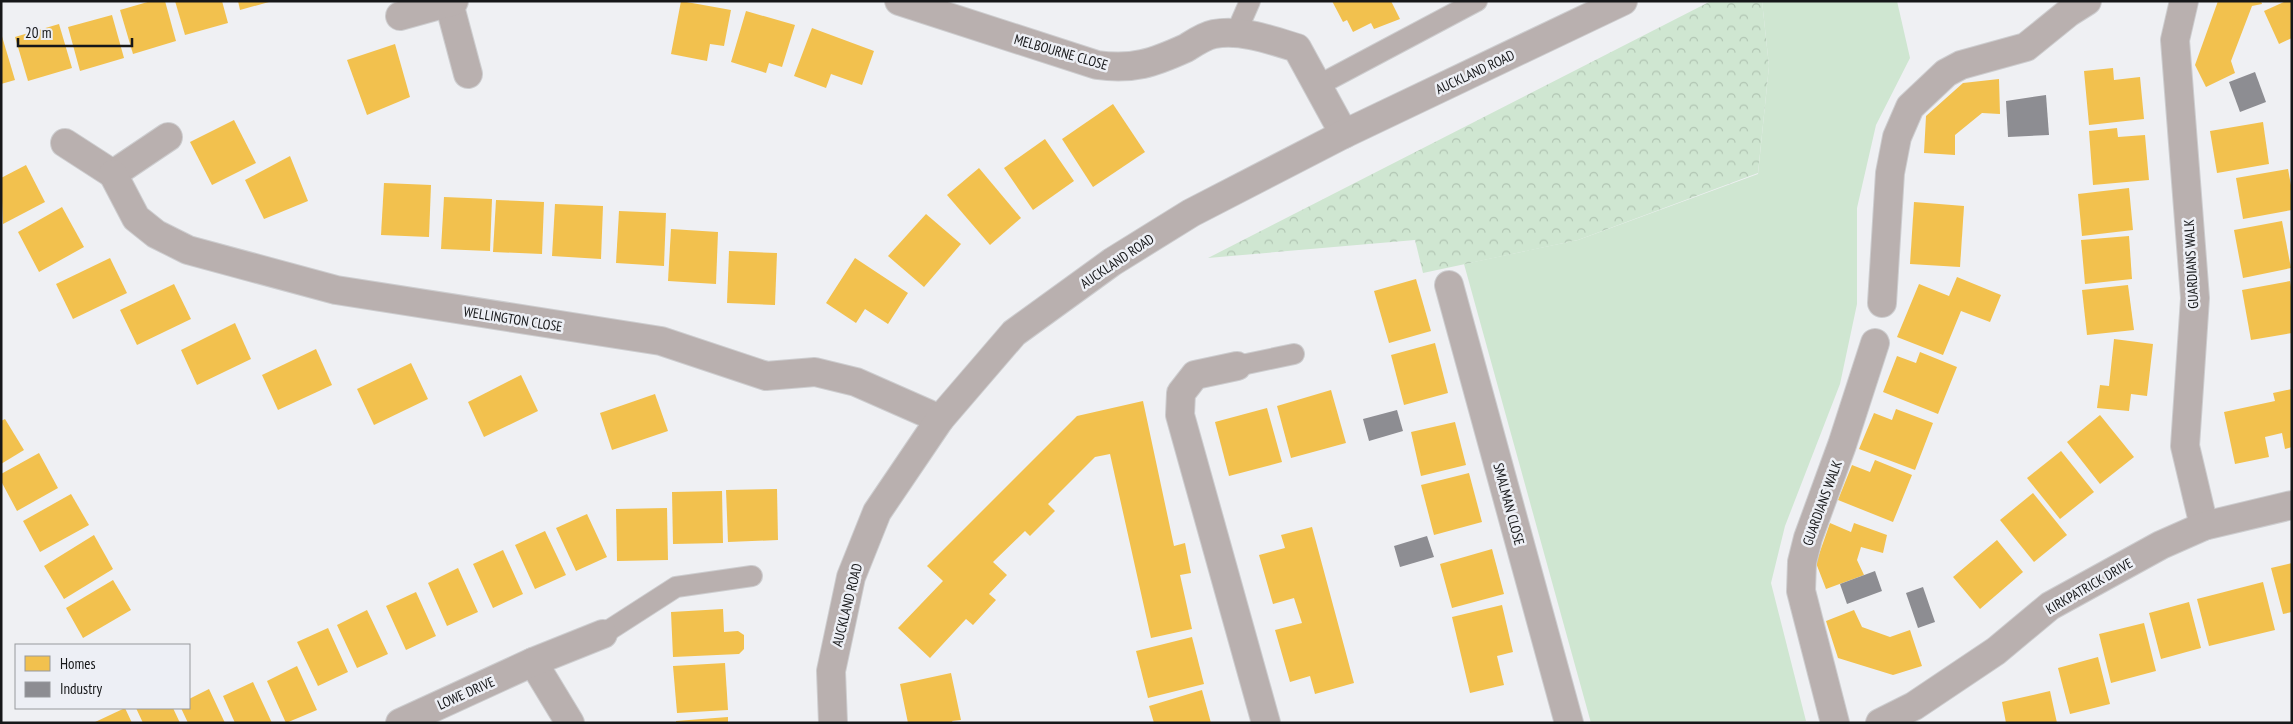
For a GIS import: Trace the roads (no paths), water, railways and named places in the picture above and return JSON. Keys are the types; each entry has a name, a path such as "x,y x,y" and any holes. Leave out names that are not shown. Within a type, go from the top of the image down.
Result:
{"street":[{"name":"MELBOURNE CLOSE","path":"899,1 1097,64 1119,68 1156,62 1213,34 1236,33 1262,37 1297,48 1344,134"},
{"name":"AUCKLAND ROAD","path":"833,723 831,672 851,577 877,512 940,419 1014,332 1105,268 1191,214 1344,134 1596,7 1624,1"},
{"path":"1882,303 1890,173 1897,137 1910,107 1946,73 1961,65 2026,47 2068,13 2087,1"},
{"name":"GUARDIANS WALK","path":"2184,1 2175,40 2195,298 2185,446 2204,526"},
{"path":"400,16 452,2 468,74"},
{"path":"65,144 113,174 168,137"},
{"name":"WELLINGTON CLOSE","path":"113,174 136,218 156,234 188,250 336,290 661,341 766,376 816,372 856,382 940,419"},
{"name":"SMALMAN CLOSE","path":"1449,285 1569,723"},
{"name":"GUARDIANS WALK","path":"1835,723 1801,591 1802,562 1808,538 1842,446 1875,343"},
{"path":"1237,366 1195,375 1181,393 1180,415 1266,723"},
{"name":"KIRKPATRICK DRIVE","path":"1880,723 1914,706 1996,651 2050,606 2161,545 2204,526 2292,505"},
{"name":"LOWE DRIVE","path":"400,723 533,662 604,634"},
{"path":"533,662 570,723"}],"lane":[{"path":"1236,33 1250,1"},
{"path":"1317,86 1477,1"},
{"path":"1237,366 1294,354"},
{"path":"604,634 676,587 752,576"}]}
